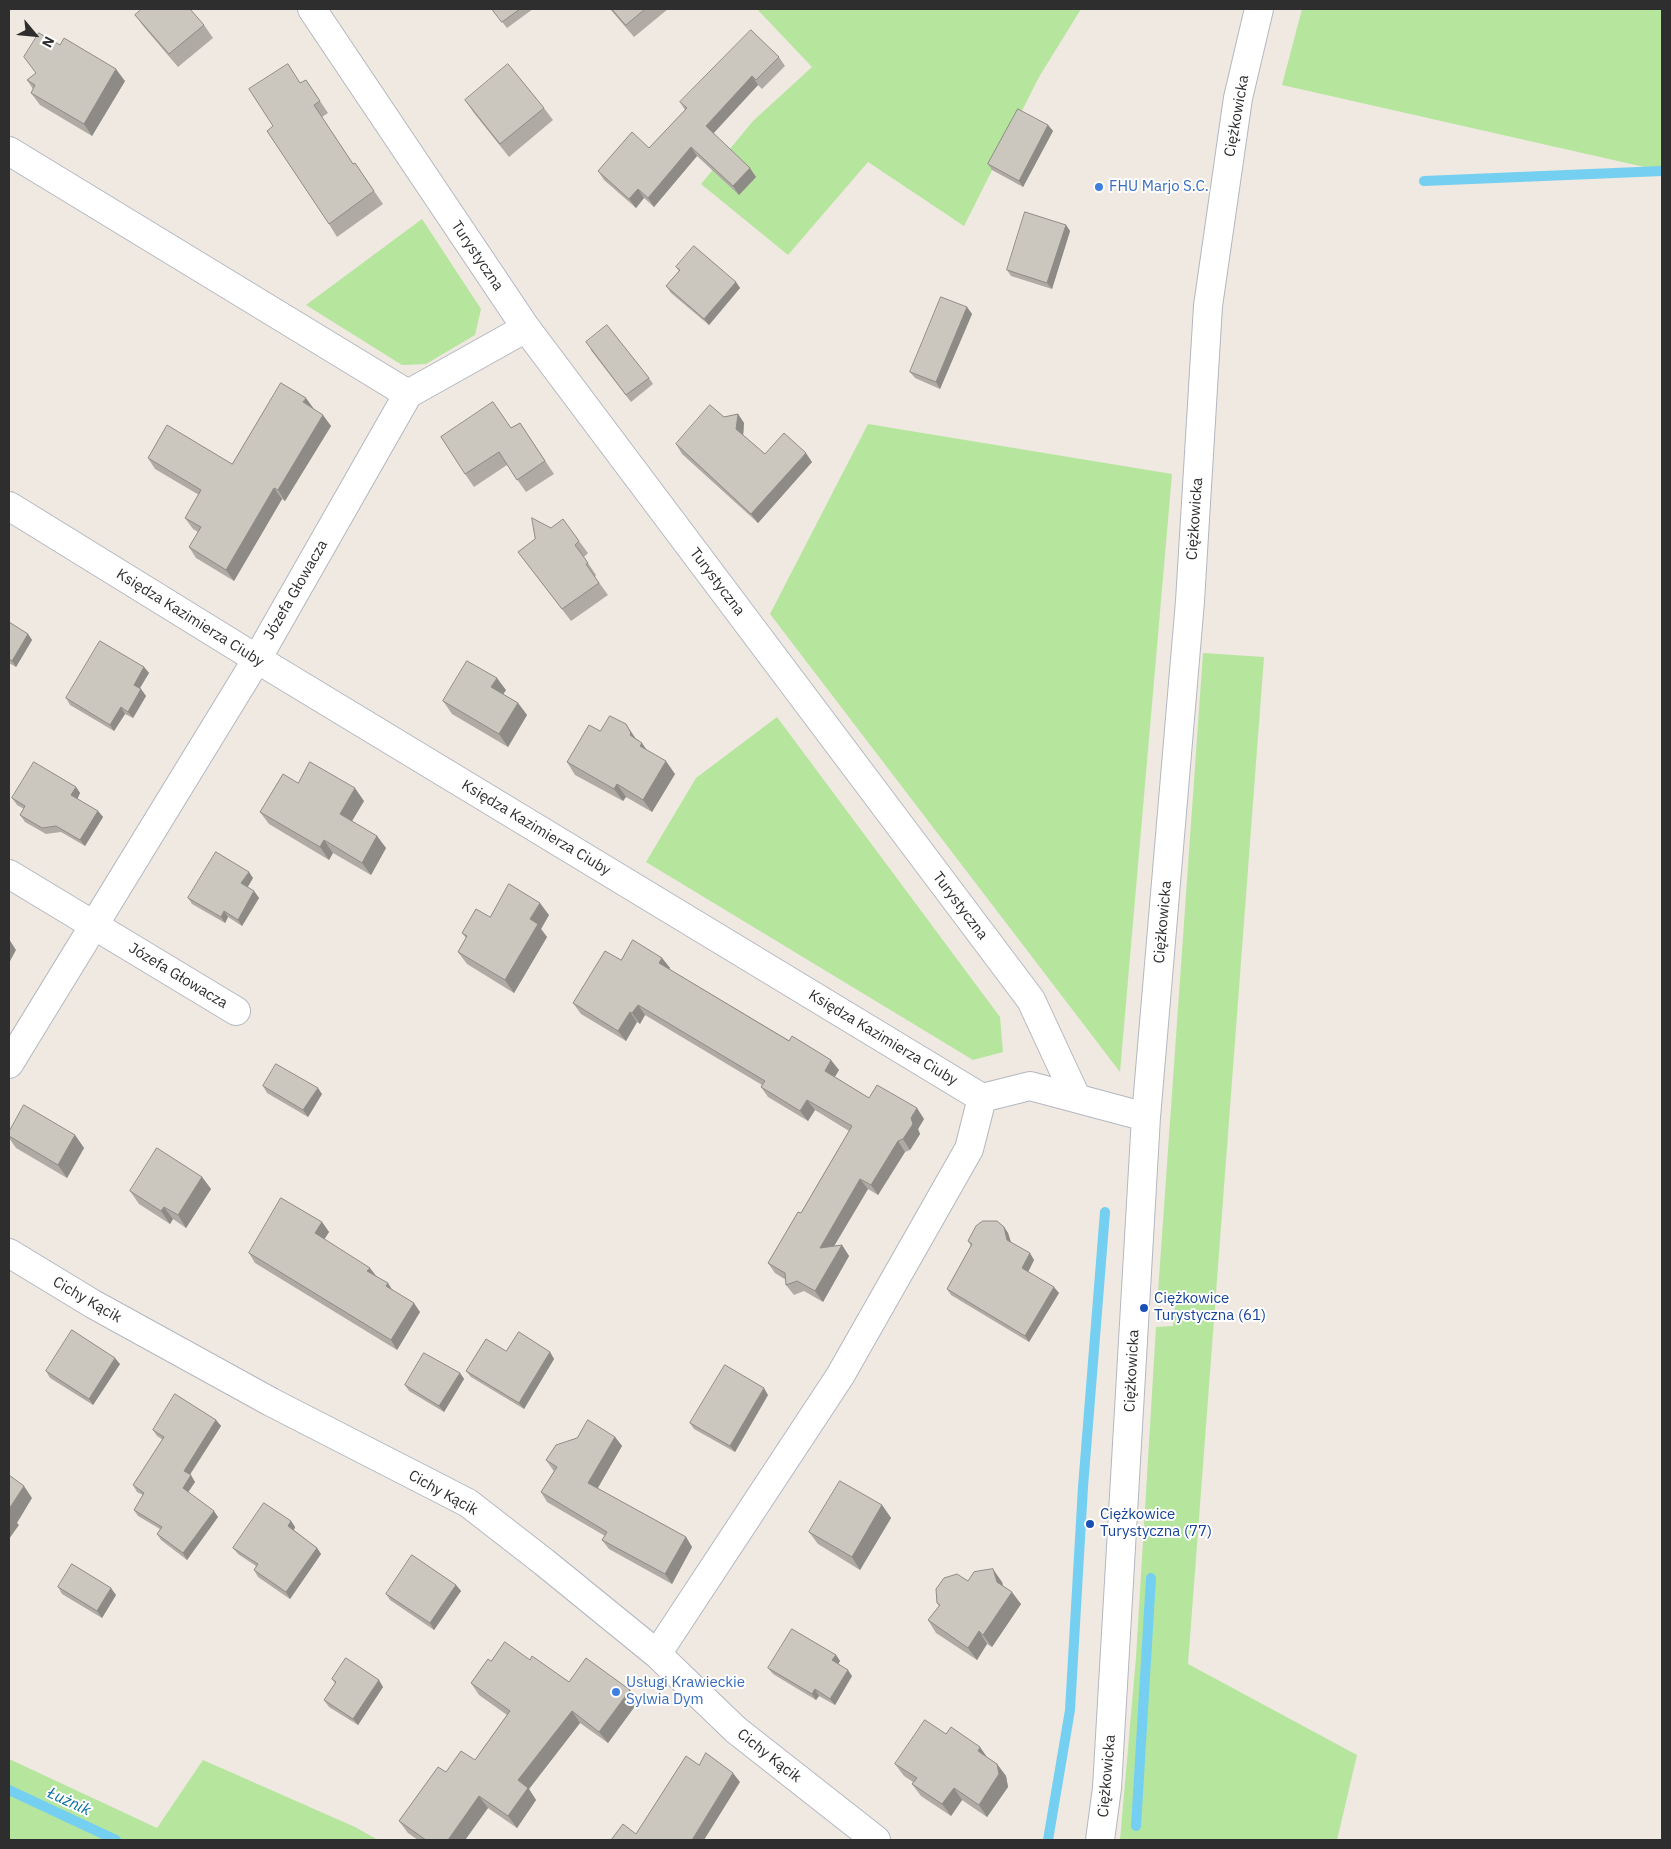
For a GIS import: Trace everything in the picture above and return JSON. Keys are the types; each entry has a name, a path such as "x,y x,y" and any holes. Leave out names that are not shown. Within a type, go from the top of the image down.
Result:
{"street":[{"name":"Turystyczna","path":"312,9 526,328 1031,1000 1076,1097"},
{"name":"Ciężkowicka","path":"1100,1840 1108,1788 1146,1117 1189,611 1208,306 1238,98 1259,9"},
{"path":"9,151 408,394 526,328"},
{"name":"Józefa Głowacza","path":"9,1064 257,659 408,394"},
{"name":"Księdza Kazimierza Ciuby","path":"9,506 257,659 982,1098"},
{"name":"Józefa Głowacza","path":"9,874 236,1011"},
{"path":"657,1654 840,1376 969,1150 982,1098 1030,1086 1146,1117"},
{"name":"Cichy Kącik","path":"9,1253 93,1304 271,1402 468,1503 657,1654 736,1730 876,1840"}],"green space":[{"path":"757,9 1081,9 1039,77 964,226 868,162 788,255 701,184 753,121 812,67"},
{"path":"1302,9 1662,9 1662,171 1282,85"},
{"path":"422,219 481,309 475,335 426,364 402,365 306,305"},
{"path":"868,424 1172,474 1120,1072 770,614"},
{"path":"1203,653 1264,657 1188,1664 1357,1755 1337,1840 1120,1840 1136,1657 1156,1327 1173,1326 1176,1295 1158,1292"},
{"path":"777,717 1000,1017 1003,1052 973,1060 646,862 696,778"},
{"path":"9,1759 157,1828 203,1760 355,1827 378,1840 9,1840"}],"building":[{"path":"142,9 190,9 204,25 169,54 135,15"},
{"path":"492,9 520,9 502,22"},
{"path":"612,9 645,9 626,25"},
{"path":"751,30 779,57 756,80 752,76 706,126 750,168 733,186 691,147 648,198 638,189 629,199 598,171 632,132 649,148 687,108 680,102"},
{"path":"39,33 60,45 64,38 116,69 84,124 31,93 35,85 27,80 36,73 24,57"},
{"path":"288,64 300,83 306,80 320,101 314,105 353,164 355,163 374,191 329,224 267,131 273,126 249,89"},
{"path":"508,64 544,108 500,144 465,100"},
{"path":"1018,109 1048,125 1019,181 988,164"},
{"path":"1025,212 1066,225 1047,283 1007,270"},
{"path":"694,246 736,282 704,319 666,286 680,270 676,267"},
{"path":"941,297 967,307 936,382 910,372"},
{"path":"607,325 649,378 626,395 586,342"},
{"path":"281,383 306,398 303,402 323,415 278,490 274,488 226,570 189,547 201,527 185,518 201,490 148,458 167,425 232,464"},
{"path":"493,402 511,428 520,423 545,461 517,480 499,452 465,474 441,437"},
{"path":"710,405 724,417 738,414 736,429 765,454 784,433 806,453 751,514 676,444"},
{"path":"532,518 551,528 563,519 579,541 575,545 599,583 562,609 518,552 535,539"},
{"path":"9,622 28,634 12,661 9,659"},
{"path":"100,641 144,667 134,685 141,689 128,712 121,707 110,725 66,698"},
{"path":"467,661 497,678 491,687 518,703 499,734 443,701"},
{"path":"610,716 626,724 631,733 630,735 642,743 640,746 666,761 643,800 617,784 614,789 567,762 589,725 600,731"},
{"path":"34,762 76,787 71,795 98,811 80,840 56,826 42,828 20,815 25,806 12,798"},
{"path":"310,762 355,788 340,814 377,836 362,863 324,840 320,847 260,812 283,774 298,783"},
{"path":"216,852 249,872 241,883 254,891 238,920 224,911 221,917 188,898"},
{"path":"509,884 540,903 530,919 538,924 505,980 458,952 467,936 462,933 476,909 490,917"},
{"path":"633,940 662,958 659,963 789,1041 792,1036 831,1060 825,1071 869,1098 877,1085 917,1108 911,1118 913,1124 903,1139 898,1141 871,1185 860,1179 820,1248 842,1245 815,1291 797,1281 786,1285 785,1273 768,1263 798,1212 801,1213 852,1126 807,1100 800,1111 761,1087 765,1081 638,1005 632,1013 630,1012 618,1031 573,1003 605,951 621,960"},
{"path":"276,1064 318,1088 303,1110 263,1086"},
{"path":"24,1105 75,1135 58,1165 9,1136 9,1132"},
{"path":"157,1148 202,1177 178,1215 164,1207 161,1211 130,1191"},
{"path":"281,1198 322,1222 315,1233 370,1268 367,1271 388,1283 386,1286 414,1303 391,1340 249,1253"},
{"path":"983,1221 997,1221 1004,1227 1007,1240 1030,1253 1022,1268 1054,1287 1025,1336 947,1289 972,1244 968,1241 976,1226"},
{"path":"72,1330 115,1358 89,1399 46,1371"},
{"path":"519,1332 550,1352 519,1403 466,1371 486,1339 506,1351"},
{"path":"424,1353 460,1373 439,1406 405,1385"},
{"path":"725,1365 764,1388 730,1446 690,1423"},
{"path":"175,1394 216,1420 184,1471 191,1475 183,1488 214,1511 183,1553 157,1534 162,1527 134,1510 144,1493 133,1485 164,1437 153,1430"},
{"path":"588,1420 615,1437 588,1483 686,1537 665,1574 602,1540 607,1532 541,1492 557,1467 546,1460 556,1445 577,1438"},
{"path":"9,1475 24,1486 9,1509"},
{"path":"840,1481 882,1505 852,1557 809,1532"},
{"path":"264,1503 291,1521 288,1526 317,1548 286,1592 254,1570 258,1564 233,1548"},
{"path":"412,1555 456,1585 430,1623 386,1594"},
{"path":"72,1564 111,1588 97,1611 58,1587"},
{"path":"993,1569 997,1582 1012,1592 983,1635 979,1631 968,1648 928,1620 940,1605 937,1603 936,1589 944,1578 957,1574 968,1581 974,1572"},
{"path":"792,1629 836,1655 832,1660 848,1670 830,1699 815,1689 812,1694 768,1668"},
{"path":"505,1642 530,1660 532,1656 569,1682 586,1658 630,1690 599,1732 572,1711 518,1780 528,1788 508,1816 479,1796 448,1840 426,1840 399,1821 438,1767 446,1772 461,1751 475,1760 510,1711 471,1683 488,1659 491,1661"},
{"path":"346,1658 379,1680 353,1719 324,1700 336,1682 332,1679"},
{"path":"925,1720 946,1734 951,1727 980,1747 978,1751 997,1764 999,1774 979,1805 954,1788 942,1804 912,1784 917,1778 895,1764"},
{"path":"706,1753 733,1773 692,1840 611,1840 623,1824 636,1834 686,1756 699,1765"}],"waterway":[{"path":"1424,181 1662,171"},
{"path":"1048,1840 1070,1710 1083,1487 1105,1212"},
{"path":"1136,1826 1151,1578"},
{"name":"Łużnik","path":"9,1790 116,1840"}],"place":[{"name":"FHU Marjo S.C.","path":"1099,187"},
{"name":"Ciężkowice Turystyczna (61)","path":"1144,1308"},
{"name":"Ciężkowice Turystyczna (77)","path":"1090,1524"},
{"name":"Usługi Krawieckie Sylwia Dym","path":"616,1692"}]}
